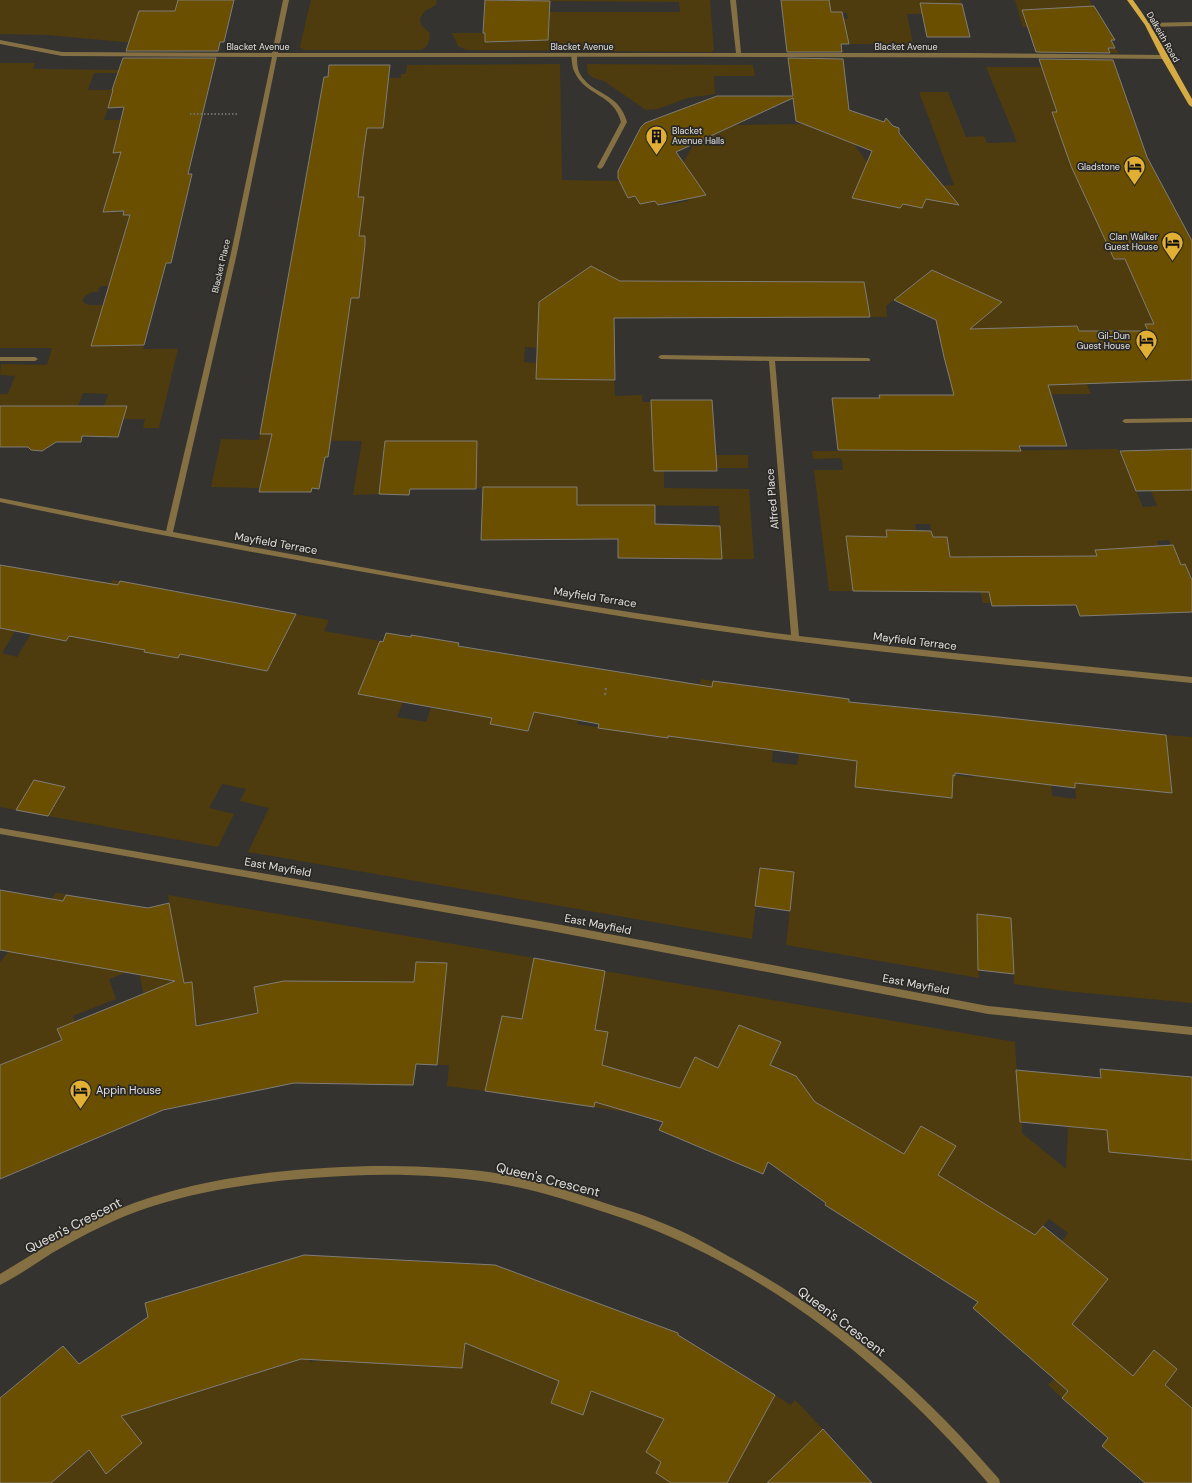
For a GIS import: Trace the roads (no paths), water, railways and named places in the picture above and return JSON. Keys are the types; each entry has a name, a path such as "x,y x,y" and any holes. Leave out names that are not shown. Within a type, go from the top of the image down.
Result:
{"main road":[{"name":"Dalkeith Road","path":"1130,0 1148,25 1164,57 1192,105"}],"street":[{"name":"Blacket Place","path":"169,536 234,253 286,0"},
{"path":"733,0 739,56"},
{"path":"1148,25 1192,24"},
{"name":"Blacket Avenue","path":"0,42 48,52 80,55 967,55 1164,57"},
{"path":"574,55 578,75 582,80 616,105 623,117 624,122 600,166"},
{"path":"661,357 868,360"},
{"name":"Alfred Place","path":"772,358 795,639"},
{"path":"0,359 34,359"},
{"path":"1126,421 1192,420"},
{"name":"Mayfield Terrace","path":"0,500 169,536 497,593 694,625 795,639 954,657 1192,680"},
{"name":"East Mayfield","path":"0,831 551,927 988,1010 1192,1031"},
{"name":"Queen's Crescent","path":"0,1280 43,1253 89,1228 132,1209 176,1194 233,1182 342,1170 386,1170 432,1171 490,1178 530,1185 576,1197 650,1222 736,1264 782,1292 819,1317 865,1353 908,1391 937,1418 995,1483"}],"place":[{"name":"Blacket Avenue Halls","path":"656,156"},
{"name":"Gladstone","path":"1135,186"},
{"name":"Clan Walker Guest House","path":"1173,262"},
{"name":"Gil-Dun Guest House","path":"1146,360"},
{"name":"Appin House","path":"81,1110"}]}
